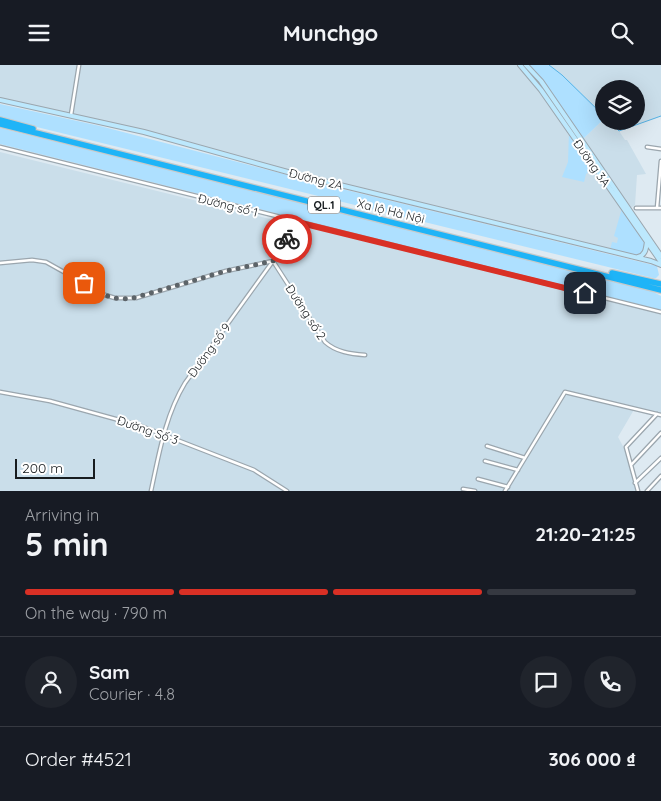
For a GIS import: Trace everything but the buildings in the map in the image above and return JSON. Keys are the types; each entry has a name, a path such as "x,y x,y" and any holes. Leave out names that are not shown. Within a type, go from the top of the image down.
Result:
{"highway":[{"name":"Xa lộ Hà Nội","path":"0,120 661,284"},
{"name":"Xa lộ Hà Nội","path":"0,125 661,284"}],"street":[{"path":"72,115 79,65"},
{"name":"Đường 3A","path":"520,65 542,89 661,256"},
{"name":"Đường 3A","path":"526,65 541,81 661,263"},
{"name":"Đường 2A","path":"0,100 144,131 294,174 661,263"},
{"name":"Đường số 1","path":"0,147 661,312"},
{"path":"648,147 661,149"},
{"path":"657,208 661,161"},
{"path":"636,208 661,208"},
{"name":"Đường số 9","path":"151,491 172,406 185,383 273,261 297,222"},
{"path":"633,257 643,255 647,241"},
{"path":"0,263 32,260 46,261 105,295 114,298 130,299 226,271 273,261"},
{"name":"Đường số 2","path":"273,261 325,342 334,349 343,352 365,355"},
{"name":"Đường Số 3","path":"0,392 28,396 89,411 164,434 254,470 287,491"},
{"path":"505,491 565,392 661,415"},
{"path":"638,491 626,447 656,414"},
{"path":"631,465 661,433"},
{"path":"487,447 525,457"},
{"path":"636,483 661,458"},
{"path":"485,461 518,470"},
{"path":"647,491 661,476"},
{"path":"478,479 508,487"},
{"path":"463,489 475,491"}],"shaded area":[{"path":"0,65 528,65 542,81 583,139 595,128 595,130 622,130 619,131 627,140 646,174 637,175 635,205 631,208 649,236 640,256 324,180 144,130 0,99"},
{"path":"528,65 548,65 553,68 595,107 595,128 583,139 542,81"},
{"path":"549,65 661,65 661,116 645,122 645,80 595,80 595,107"},
{"path":"0,104 100,126 334,187 657,266 659,275 653,278 0,118"},
{"path":"0,128 646,288 661,296 661,310 0,144"},
{"path":"569,132 594,168 586,174 584,182 562,177 568,162"},
{"path":"0,152 661,313 661,414 635,408 618,437 625,450 637,491 0,491"},
{"path":"622,208 646,243 644,252 638,256 610,250 612,242 617,243 618,238 614,236"}],"waterway":[{"path":"549,65 595,107"},
{"path":"645,122 661,116"},
{"path":"618,130 622,130"}],"way so far":[{"path":"84,283 114,298 130,299 146,296 226,271 273,261 287,239"}],"route":[{"path":"287,239 297,222 585,293"}]}
